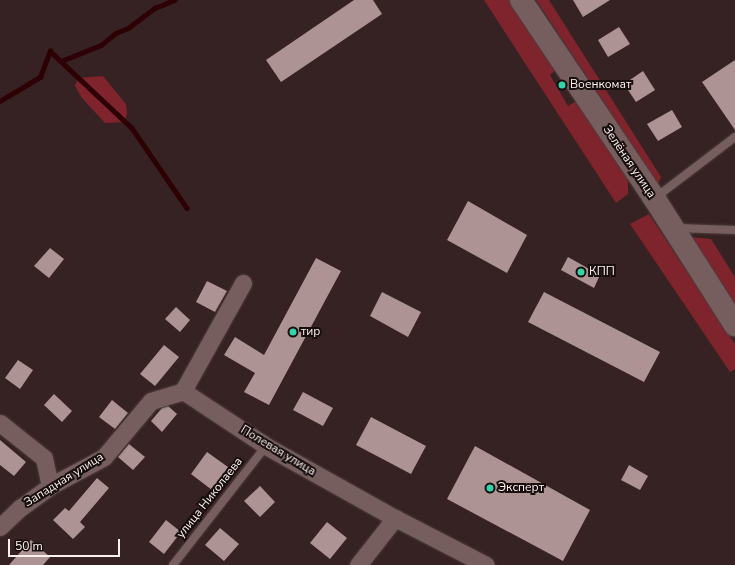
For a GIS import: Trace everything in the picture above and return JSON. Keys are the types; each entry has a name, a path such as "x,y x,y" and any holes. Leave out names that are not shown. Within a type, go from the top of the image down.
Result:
{"main road":[{"name":"Зелёная улица","path":"521,0 674,228 735,325"}],"street":[{"path":"183,391 243,283"},
{"name":"Полевая улица","path":"183,391 266,446 394,518 486,565"},
{"name":"Западная улица","path":"0,527 20,508 50,486 104,457 151,401 183,391"},
{"path":"0,423 44,458 50,486"},
{"path":"358,565 394,518"}],"lane":[{"path":"654,198 735,137"},
{"path":"674,228 735,230"},
{"name":"улица Николаева","path":"172,565 266,446"}],"shaded area":[{"path":"484,0 511,0 558,68 550,75 568,106 578,100 628,176 628,194 616,203"},
{"path":"536,0 549,0 661,177 658,185"},
{"path":"103,76 126,104 127,112 125,122 105,123 82,98 75,86 78,78"},
{"path":"649,214 735,344 735,369 730,372 630,224"},
{"path":"690,237 711,239 735,277 735,305"}],"building":[{"path":"354,0 373,0 382,14 281,82 266,60"},
{"path":"573,0 610,0 583,17"},
{"path":"619,27 630,44 608,57 598,40"},
{"path":"735,60 735,130 702,82"},
{"path":"643,71 655,90 636,102 624,84"},
{"path":"672,110 682,127 658,141 647,124"},
{"path":"468,201 527,235 507,273 447,240"},
{"path":"50,248 64,259 49,278 34,266"},
{"name":"КПП","path":"568,257 600,275 594,288 561,270"},
{"name":"тир","path":"316,258 341,271 269,405 244,392 255,373 224,355 235,337 264,355"},
{"path":"207,281 227,291 215,312 196,302"},
{"path":"382,292 421,312 408,337 370,316"},
{"path":"544,292 660,352 644,382 528,322"},
{"path":"176,307 190,320 180,332 165,319"},
{"path":"164,345 179,357 155,386 140,374"},
{"path":"18,360 33,370 20,389 5,378"},
{"path":"303,392 333,408 323,426 293,410"},
{"path":"54,394 72,411 62,422 44,405"},
{"path":"112,400 128,413 115,429 99,417"},
{"path":"168,406 177,414 162,432 151,421 162,408"},
{"path":"371,417 426,446 411,474 356,445"},
{"path":"0,440 26,462 14,476 0,465"},
{"path":"129,444 145,457 133,470 118,457"},
{"path":"475,446 590,510 563,561 447,499"},
{"path":"207,452 228,467 212,490 191,474"},
{"path":"629,465 648,476 640,490 621,480"},
{"path":"97,478 109,488 80,522 85,527 73,539 53,520 65,508 69,511"},
{"path":"260,486 275,502 260,517 244,501"},
{"path":"166,520 181,532 164,554 149,542"},
{"path":"327,522 347,538 330,559 310,543"},
{"path":"220,528 239,544 224,561 205,545"},
{"path":"31,540 50,557 43,565 9,565"}],"waterway":[{"path":"61,61 101,45 116,33 128,28 155,8 174,0"},
{"path":"0,101 40,77 50,51 132,128 187,208"}],"place":[{"name":"Военкомат","path":"562,85"},
{"name":"КПП","path":"581,272"},
{"name":"тир","path":"293,332"},
{"name":"Эксперт","path":"490,488"}]}
